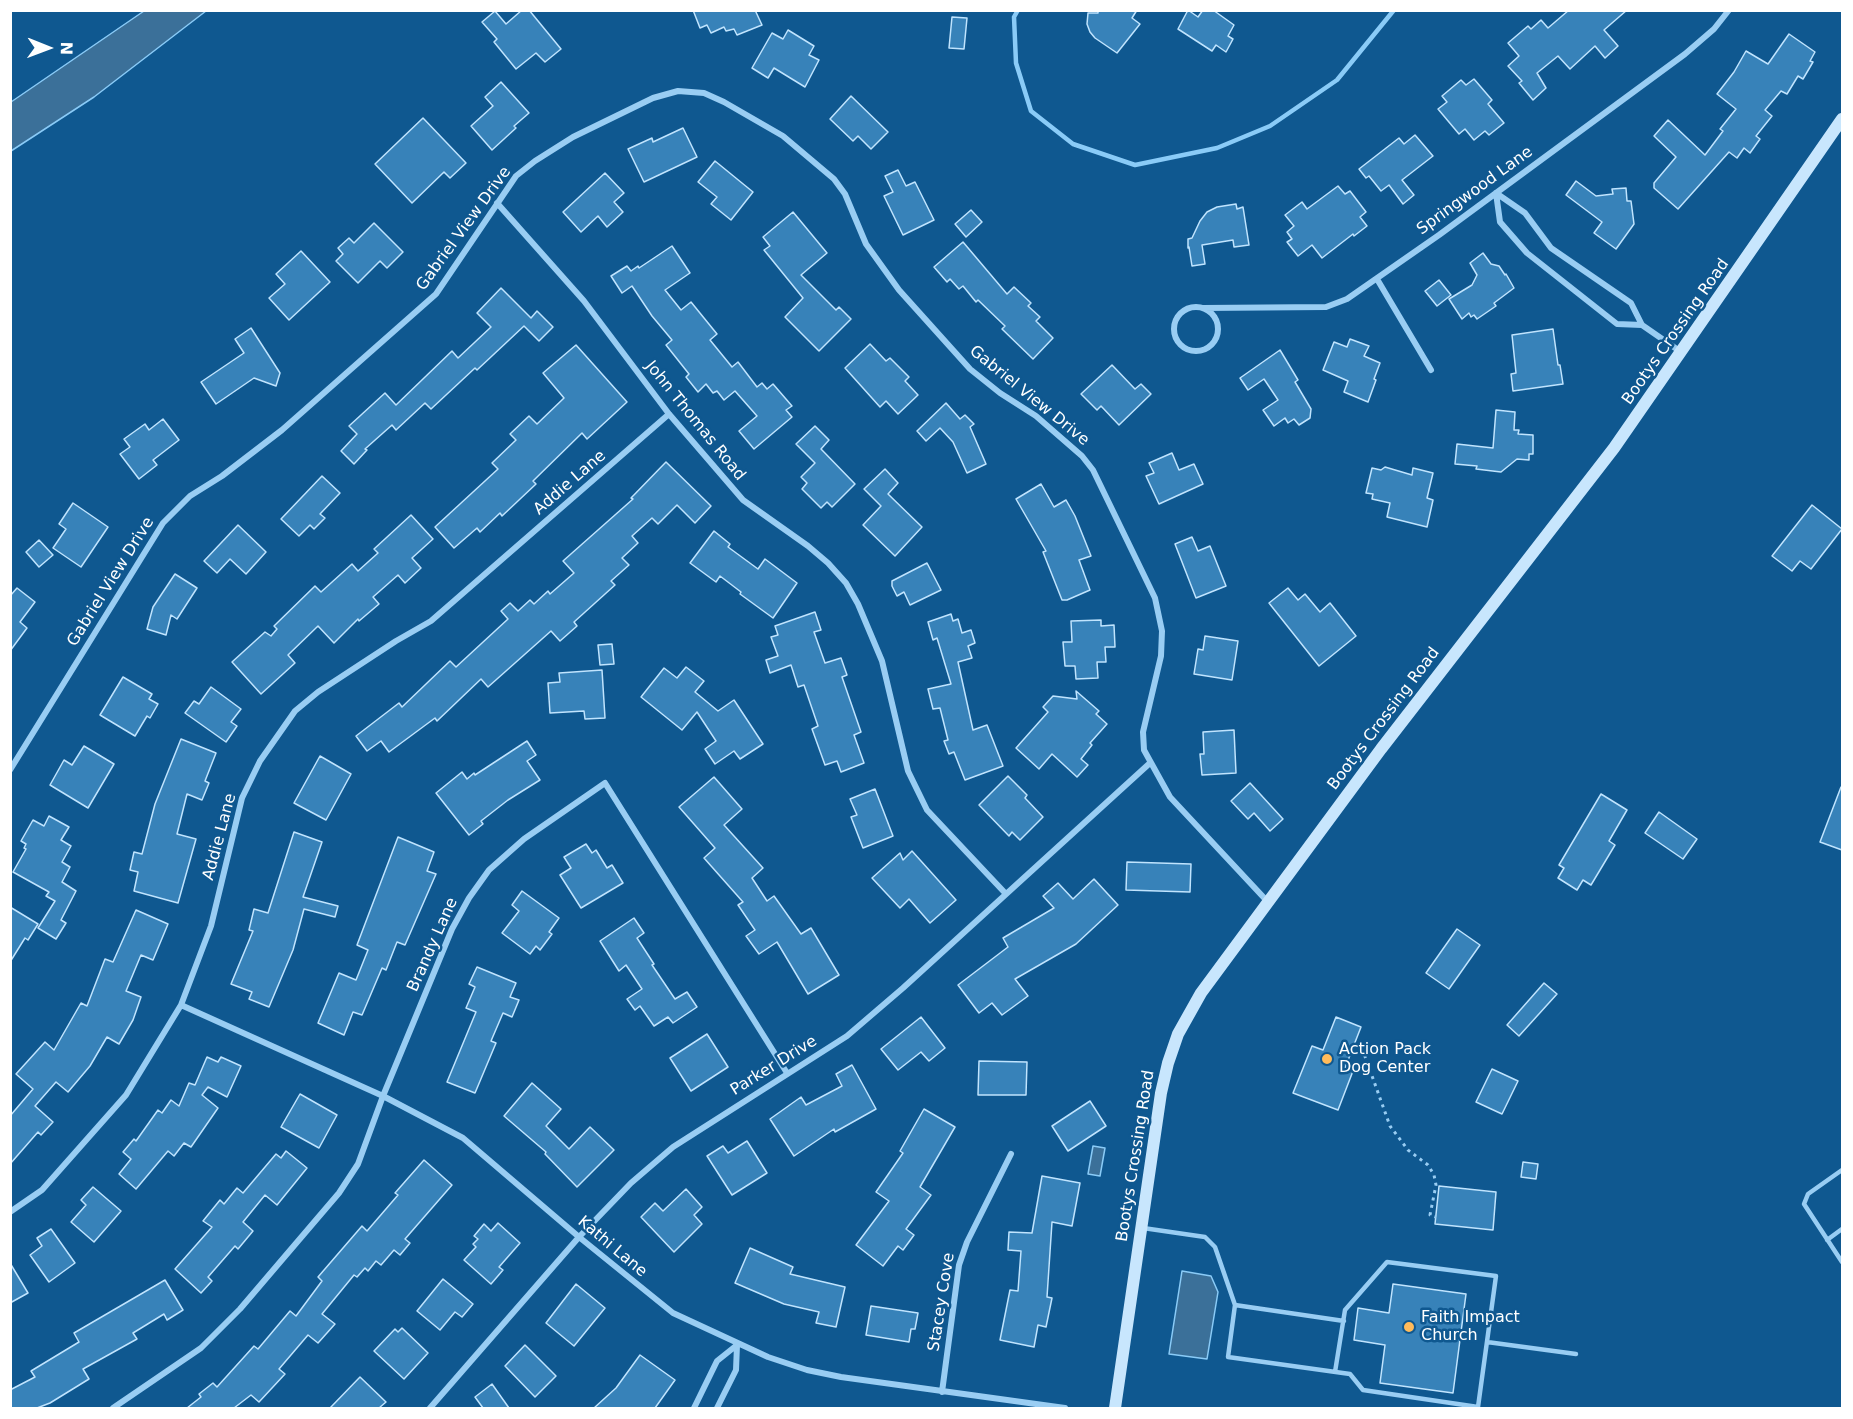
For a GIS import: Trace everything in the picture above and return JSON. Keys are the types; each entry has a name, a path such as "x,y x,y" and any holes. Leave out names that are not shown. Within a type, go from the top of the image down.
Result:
{"street":[{"name":"Springwood Lane","path":"1203,308 1210,312 1218,324 1217,338 1208,349 1186,350 1176,339 1174,325 1177,318 1189,308 1326,307 1347,299 1685,54 1714,29 1729,10"},
{"name":"Gabriel View Drive","path":"10,770 164,523 190,495 222,476 282,430 436,294 516,176 564,143 652,98 678,91 704,93 783,136 834,179 845,194 866,244 899,290 970,369 1000,393 1036,416 1082,456 1093,470 1155,598 1162,630 1161,656 1143,732 1144,750 1170,797 1267,901"},
{"name":"Bootys Crossing Road","path":"1115,1408 1161,1092 1178,1034 1201,993 1381,749 1614,448 1842,119"},
{"path":"1496,193 1500,222 1527,253 1617,324 1642,325"},
{"path":"1496,193 1525,213 1551,248 1631,303 1642,325 1682,353"},
{"name":"John Thomas Road","path":"497,203 584,301 669,414 743,500 812,549 846,583 858,604 882,661 908,771 927,810 1006,894"},
{"path":"1377,279 1431,370"},
{"name":"Addie Lane","path":"10,1212 42,1190 126,1095 181,1005 211,926 242,798 260,761 295,711 318,692 431,621 669,414"},
{"name":"Parker Drive","path":"430,1408 579,1237 672,1147 847,1036 1150,763"},
{"name":"Brandy Lane","path":"113,1408 201,1348 240,1309 339,1193 358,1164 383,1096 452,929 469,898 489,870 524,839 605,783 787,1073"},
{"name":"Kathi Lane","path":"181,1005 383,1096 463,1138 673,1313 737,1345 807,1370 942,1392 1065,1408"},
{"name":"Stacey Cove","path":"942,1392 959,1265 967,1242 1011,1154"},
{"path":"694,1408 717,1361 737,1345"},
{"path":"717,1408 736,1370 737,1345"}],"lane":[{"path":"1842,1170 1808,1194 1804,1204 1842,1262"},
{"path":"1140,1227 1205,1237 1215,1247 1235,1305 1228,1357 1335,1372 1350,1374 1363,1390 1478,1407 1496,1276 1387,1262 1345,1310 1335,1372"},
{"path":"1827,1240 1842,1229"},
{"path":"1235,1305 1344,1321"},
{"path":"1487,1342 1576,1354"}],"path":[{"path":"1362,1048 1390,1126 1408,1150 1428,1165 1434,1175 1436,1185 1430,1215 1436,1217"}],"water":[{"path":"144,11 206,11 94,97 11,151 11,102"},
{"path":"1093,1146 1105,1148 1100,1176 1088,1174"},
{"path":"1182,1271 1211,1276 1218,1292 1207,1359 1169,1354"}],"building":[{"path":"522,10 529,10 561,49 545,62 536,53 516,69 494,42 497,39 482,22 495,11 506,24"},
{"path":"693,10 755,10 762,25 737,35 734,29 726,31 724,27 711,33 707,25 700,28"},
{"path":"1098,10 1137,10 1132,18 1140,24 1117,53 1090,32 1087,24 1088,13 1098,13"},
{"path":"1188,10 1198,17 1203,10 1213,10 1234,25 1228,36 1233,39 1226,52 1216,45 1212,51 1178,29"},
{"path":"1569,10 1627,10 1604,30 1618,46 1605,58 1595,46 1570,69 1558,56 1537,73 1546,88 1533,100 1519,83 1522,81 1508,66 1519,56 1508,43 1528,26 1531,29 1541,20 1548,28"},
{"path":"952,17 967,18 964,49 949,48"},
{"path":"788,30 814,46 809,55 819,60 805,87 774,68 768,78 752,68 772,33 783,39"},
{"path":"1789,34 1815,52 1810,61 1813,62 1803,79 1798,76 1787,94 1781,91 1765,110 1772,116 1756,136 1760,139 1750,153 1744,148 1737,158 1729,152 1678,209 1654,188 1654,183 1676,157 1654,136 1668,120 1705,155 1723,131 1720,129 1736,109 1717,94 1746,51 1768,64"},
{"path":"1474,79 1492,100 1488,104 1504,123 1489,135 1485,131 1474,140 1465,129 1459,134 1438,109 1447,102 1442,96 1461,80 1466,85"},
{"path":"501,82 529,113 492,150 471,126 493,106 485,97"},
{"path":"851,96 888,132 871,149 858,136 853,141 830,119"},
{"path":"423,118 466,163 450,178 444,172 412,203 375,164"},
{"path":"683,128 697,157 644,182 628,149 652,138 653,142"},
{"path":"1415,135 1433,156 1402,180 1414,195 1403,204 1389,185 1381,191 1369,176 1366,178 1359,169 1399,138 1404,144"},
{"path":"715,161 753,192 731,220 711,204 717,197 698,182"},
{"path":"898,170 906,186 915,182 934,220 903,235 884,196 893,192 885,176"},
{"path":"605,173 624,193 614,202 623,212 607,227 598,216 581,232 563,212"},
{"path":"1576,181 1596,196 1613,194 1612,189 1626,188 1627,201 1631,201 1634,224 1616,249 1594,233 1602,222 1566,195"},
{"path":"1338,186 1345,194 1350,191 1366,212 1360,217 1367,226 1322,258 1312,245 1298,256 1287,242 1292,239 1287,232 1294,226 1285,215 1302,202 1307,209"},
{"path":"1236,204 1237,209 1243,207 1249,245 1234,247 1233,240 1202,245 1205,264 1192,266 1188,239 1192,238 1200,221 1207,212 1217,207"},
{"path":"971,210 982,222 966,237 955,224"},
{"path":"793,212 827,253 801,275 836,310 839,307 851,319 819,351 785,317 803,298 764,250 770,246 763,237"},
{"path":"374,223 403,252 387,268 380,261 358,283 336,261 343,254 338,248 349,238 354,243"},
{"path":"963,242 1007,294 1014,287 1031,303 1028,306 1040,317 1036,321 1053,338 1033,359 1002,329 1005,326 978,300 976,302 963,286 959,289 950,279 947,282 934,267"},
{"path":"672,246 690,273 665,290 681,310 691,302 717,334 710,340 732,367 738,362 757,387 762,383 767,389 773,384 792,406 786,410 792,417 754,449 739,431 757,416 735,391 724,400 717,391 713,393 706,384 698,392 686,377 689,374 666,345 672,340 632,286 622,293 611,276 627,266 631,271 638,266 639,268"},
{"path":"301,251 330,282 289,320 269,298 285,284 276,274"},
{"path":"1483,253 1491,264 1499,266 1514,288 1494,303 1496,306 1477,319 1474,315 1471,317 1469,313 1462,319 1449,299 1472,285 1477,275 1470,263"},
{"path":"1439,280 1451,295 1437,306 1425,291"},
{"path":"501,288 531,318 537,311 553,327 539,341 524,326 431,409 425,403 396,430 392,425 365,449 367,450 354,464 341,451 357,434 349,426 385,393 396,405 452,351 458,358 491,327 477,313"},
{"path":"251,328 280,373 276,386 254,378 216,404 201,382 244,353 235,339"},
{"path":"1553,329 1563,384 1513,391 1511,374 1516,373 1512,335"},
{"path":"1350,339 1369,346 1364,356 1380,363 1368,402 1344,392 1348,381 1323,370 1334,342 1347,347"},
{"path":"870,344 886,361 890,358 909,377 905,381 918,395 898,414 886,401 880,407 845,368"},
{"path":"576,345 627,402 587,439 582,433 533,481 536,484 502,516 500,513 480,532 477,528 454,548 435,527 498,469 492,463 516,440 510,434 529,416 537,424 564,398 543,373"},
{"path":"1280,350 1298,380 1295,382 1311,409 1310,418 1299,425 1294,419 1288,423 1285,418 1274,426 1263,410 1278,400 1264,379 1248,390 1240,378"},
{"path":"1112,365 1135,389 1141,384 1151,394 1119,425 1101,406 1097,410 1081,394"},
{"path":"946,403 960,419 965,415 974,424 970,427 986,464 967,473 953,442 940,428 926,441 917,431"},
{"path":"1496,410 1515,412 1514,430 1519,430 1518,434 1533,435 1533,454 1529,454 1529,460 1517,459 1501,472 1455,464 1457,444 1493,448"},
{"path":"163,419 179,440 153,460 157,465 139,479 120,454 130,447 124,439 145,424 149,430"},
{"path":"815,426 829,440 821,449 855,484 832,507 827,502 821,508 802,489 807,483 801,477 815,463 796,444"},
{"path":"1172,453 1179,470 1194,464 1203,484 1159,504 1146,476 1154,473 1149,463"},
{"path":"666,462 711,506 695,523 677,505 658,524 652,518 632,536 638,543 622,558 629,565 611,581 615,585 574,622 577,626 560,641 551,631 488,687 481,679 437,721 435,718 389,752 381,741 367,751 356,736 399,703 402,707 450,661 456,667 508,619 501,611 510,603 518,611 530,600 534,604 548,591 550,594 574,573 563,561 633,499 631,498"},
{"path":"1385,467 1412,475 1413,468 1433,473 1427,498 1433,500 1427,527 1387,517 1390,503 1372,499 1373,494 1366,493 1372,468 1381,470"},
{"path":"885,469 898,483 888,494 922,527 895,556 863,525 881,506 864,489"},
{"path":"322,476 340,493 320,514 325,518 314,529 310,525 299,536 281,519"},
{"path":"1041,484 1054,507 1066,500 1091,556 1079,560 1090,590 1067,600 1062,600 1043,552 1046,551 1016,499"},
{"path":"73,503 108,527 81,567 53,548 66,529 59,524"},
{"path":"1812,505 1842,529 1811,569 1800,561 1792,571 1772,556"},
{"path":"411,515 433,539 412,558 421,568 405,583 398,575 373,597 379,604 359,621 358,619 334,643 318,626 288,655 295,663 261,694 232,662 265,632 271,636 277,629 274,626 315,586 321,592 352,564 358,571 378,553 374,549"},
{"path":"238,525 266,552 246,574 230,559 217,573 204,561"},
{"path":"714,531 730,544 728,547 758,569 765,559 797,583 773,618 720,576 716,582 690,563"},
{"path":"1192,537 1198,551 1210,546 1226,586 1196,598 1175,544"},
{"path":"39,540 53,555 39,567 26,552"},
{"path":"927,563 941,590 910,605 904,592 897,596 892,581"},
{"path":"175,574 197,588 177,619 171,615 166,635 147,629 153,607"},
{"path":"17,588 35,602 20,622 27,628 10,651 10,596"},
{"path":"1288,588 1298,600 1305,594 1320,612 1330,603 1356,636 1319,666 1269,603"},
{"path":"815,612 821,630 814,632 825,663 841,658 847,675 842,677 861,732 854,735 864,763 841,772 837,761 825,765 812,729 818,726 804,685 798,687 791,665 770,673 766,660 778,656 771,637 778,635 775,626"},
{"path":"951,614 953,621 958,619 962,633 971,630 975,643 968,646 972,658 958,662 973,730 987,725 1003,766 965,780 954,752 949,754 944,741 948,740 940,708 933,709 928,689 951,684 937,638 933,640 928,622"},
{"path":"1101,620 1101,626 1114,625 1115,647 1105,647 1106,662 1097,662 1098,678 1076,679 1075,666 1065,666 1063,642 1072,642 1071,621"},
{"path":"1205,636 1238,641 1232,680 1194,674 1198,649 1203,650"},
{"path":"612,644 614,664 600,665 598,645"},
{"path":"686,667 704,681 695,692 718,711 734,700 763,744 740,759 734,751 715,764 705,749 716,741 697,712 682,730 641,697 664,668 677,678"},
{"path":"602,670 605,718 585,719 584,711 550,713 548,683 560,682 559,673"},
{"path":"123,677 152,694 149,699 158,704 150,718 147,716 135,736 100,715"},
{"path":"211,687 241,709 231,722 237,726 226,742 185,713 194,701 199,704"},
{"path":"1076,691 1099,711 1096,714 1107,724 1090,743 1092,745 1081,759 1088,765 1077,777 1052,754 1039,769 1016,748 1048,712 1043,707 1053,696 1077,699"},
{"path":"1234,730 1236,773 1202,775 1200,754 1204,754 1203,732"},
{"path":"181,739 216,753 205,781 209,783 202,800 187,794 177,834 196,839 178,903 134,891 138,872 130,870 134,852 142,854 155,804"},
{"path":"527,741 536,755 527,761 540,780 508,800 481,821 483,824 469,835 436,793 462,772 467,779"},
{"path":"84,746 114,764 88,808 50,785 64,760 72,765"},
{"path":"320,756 351,774 326,820 294,803"},
{"path":"1008,776 1027,795 1025,798 1043,817 1020,840 1012,832 1009,836 979,805"},
{"path":"714,777 742,809 724,825 763,868 752,878 767,901 774,896 801,934 811,928 839,975 808,994 777,942 759,954 746,936 755,930 738,905 743,902 704,858 715,848 679,807"},
{"path":"1250,783 1283,819 1270,831 1254,813 1248,819 1231,801"},
{"path":"1842,787 1842,850 1820,842"},
{"path":"875,789 893,836 863,848 851,817 857,815 850,799"},
{"path":"1601,794 1627,810 1609,841 1615,845 1591,885 1583,880 1577,890 1558,878 1564,868 1559,865"},
{"path":"1659,812 1697,839 1683,859 1645,833"},
{"path":"49,816 69,827 61,840 71,846 62,862 70,867 62,882 76,891 61,920 66,923 56,939 38,928 55,901 46,896 49,892 13,872 26,849 24,848 26,844 21,841 33,820 44,826"},
{"path":"294,832 322,842 303,897 338,906 335,917 304,909 293,950 269,1007 249,999 252,992 231,984 253,931 249,930 254,909 268,913"},
{"path":"398,837 434,852 427,871 436,874 405,945 397,942 386,970 382,968 362,1015 353,1012 344,1035 318,1023 339,973 356,980 368,950 357,945"},
{"path":"586,844 592,853 596,850 607,868 612,865 623,883 581,908 560,875 571,868 564,857"},
{"path":"912,851 956,900 930,923 909,899 900,908 872,878 900,853 903,860"},
{"path":"1127,862 1191,864 1190,892 1126,890"},
{"path":"1094,879 1118,905 1076,944 1015,979 1028,996 1002,1015 992,1003 979,1013 958,985 1008,947 1003,938 1054,908 1043,896 1058,883 1073,899"},
{"path":"522,891 559,918 549,932 552,934 540,950 536,946 530,954 502,933 519,911 512,905"},
{"path":"10,907 38,924 28,940 25,938 10,962"},
{"path":"136,910 168,924 153,960 141,955 126,991 141,997 133,1020 119,1044 107,1037 90,1066 68,1092 56,1082 35,1106 53,1122 41,1135 38,1132 10,1164 10,1116 33,1089 16,1074 45,1042 54,1050 81,1003 87,1006 105,959 113,962"},
{"path":"634,918 644,933 637,938 675,999 687,992 697,1007 673,1023 668,1017 654,1026 640,1006 635,1010 627,999 642,989 626,965 619,971 600,941"},
{"path":"1457,929 1480,945 1449,989 1426,973"},
{"path":"477,967 516,983 510,997 519,1000 512,1017 503,1013 491,1041 496,1043 475,1093 447,1082 476,1012 466,1008 475,987 469,984"},
{"path":"1544,983 1557,994 1519,1036 1507,1025"},
{"path":"921,1017 945,1048 929,1061 921,1052 898,1070 881,1049"},
{"name":"Action Pack Dog Center","path":"1336,1017 1361,1027 1345,1068 1353,1071 1338,1110 1293,1093 1312,1046 1323,1050"},
{"path":"707,1034 728,1067 691,1091 670,1058"},
{"path":"207,1057 218,1062 221,1057 241,1066 227,1097 208,1087 202,1095 218,1108 191,1147 184,1143 174,1156 168,1151 136,1189 119,1174 131,1159 123,1152 134,1139 136,1141 158,1110 162,1113 171,1100 179,1106 189,1083 195,1085"},
{"path":"979,1061 1027,1062 1026,1095 978,1095"},
{"path":"852,1065 876,1109 835,1132 834,1129 794,1156 770,1119 801,1097 806,1105 842,1086 836,1074"},
{"path":"1492,1069 1518,1081 1502,1114 1476,1102"},
{"path":"532,1083 561,1109 546,1126 569,1149 590,1127 614,1150 577,1187 545,1154 546,1152 504,1116"},
{"path":"300,1094 337,1115 319,1148 281,1127"},
{"path":"1090,1101 1106,1126 1068,1151 1052,1126"},
{"path":"924,1109 955,1127 920,1187 931,1195 906,1229 914,1235 903,1250 898,1246 883,1266 856,1245 889,1201 876,1192 903,1153 900,1151"},
{"path":"747,1141 767,1173 732,1195 707,1156 723,1146 728,1153"},
{"path":"286,1151 307,1168 277,1205 265,1195 243,1222 253,1231 238,1249 235,1246 208,1277 212,1281 201,1293 175,1269 212,1227 203,1221 220,1200 224,1204 237,1188 243,1193 276,1154 281,1158"},
{"path":"424,1160 452,1185 405,1239 410,1243 400,1255 394,1250 381,1265 376,1261 368,1271 365,1268 357,1277 354,1275 322,1314 335,1324 318,1343 308,1335 279,1369 285,1374 259,1402 251,1395 234,1408 187,1408 213,1383 217,1387 254,1346 258,1349 290,1311 296,1316 322,1281 318,1277 362,1226 367,1231 398,1195 395,1193"},
{"path":"1523,1162 1538,1164 1536,1179 1521,1177"},
{"path":"1042,1176 1080,1183 1072,1226 1052,1222 1047,1297 1052,1298 1046,1327 1038,1325 1034,1347 1000,1340 1010,1290 1018,1291 1021,1251 1008,1250 1009,1232 1032,1233"},
{"path":"1439,1186 1496,1192 1493,1230 1435,1224"},
{"path":"93,1187 121,1211 94,1242 71,1222 86,1205 81,1200"},
{"path":"686,1189 702,1207 694,1215 702,1224 674,1252 641,1217 655,1203 663,1211"},
{"path":"498,1223 520,1243 499,1267 503,1270 491,1284 464,1260 476,1247 473,1244 478,1239 474,1236 484,1224 491,1231"},
{"path":"51,1229 75,1263 49,1282 30,1255 42,1246 37,1238"},
{"path":"750,1248 793,1267 790,1274 845,1287 836,1327 816,1323 819,1312 784,1304 735,1283"},
{"path":"10,1263 28,1293 10,1303"},
{"path":"443,1279 473,1304 462,1317 455,1312 440,1330 417,1311"},
{"path":"165,1280 183,1310 167,1320 164,1314 133,1333 137,1339 83,1369 89,1379 50,1403 37,1408 10,1408 10,1390 35,1377 31,1371 79,1342 74,1333"},
{"path":"576,1284 605,1308 574,1346 546,1323"},
{"name":"Faith Impact Church","path":"1393,1284 1466,1294 1453,1393 1380,1383 1385,1345 1354,1340 1358,1308 1389,1313"},
{"path":"871,1306 918,1313 915,1329 911,1329 909,1342 866,1335"},
{"path":"402,1328 428,1353 404,1379 374,1351 395,1329 398,1332"},
{"path":"525,1345 556,1376 535,1397 505,1366"},
{"path":"640,1355 675,1380 655,1408 594,1408 616,1388"},
{"path":"360,1377 386,1402 379,1408 330,1408"},
{"path":"492,1384 509,1408 483,1408 475,1397"}],"waterway":[{"path":"1018,10 1014,17 1016,63 1031,111 1073,144 1135,165 1217,148 1270,126 1337,80 1394,10"}],"place":[{"name":"Action Pack Dog Center","path":"1327,1059"},
{"name":"Faith Impact Church","path":"1409,1327"}]}
